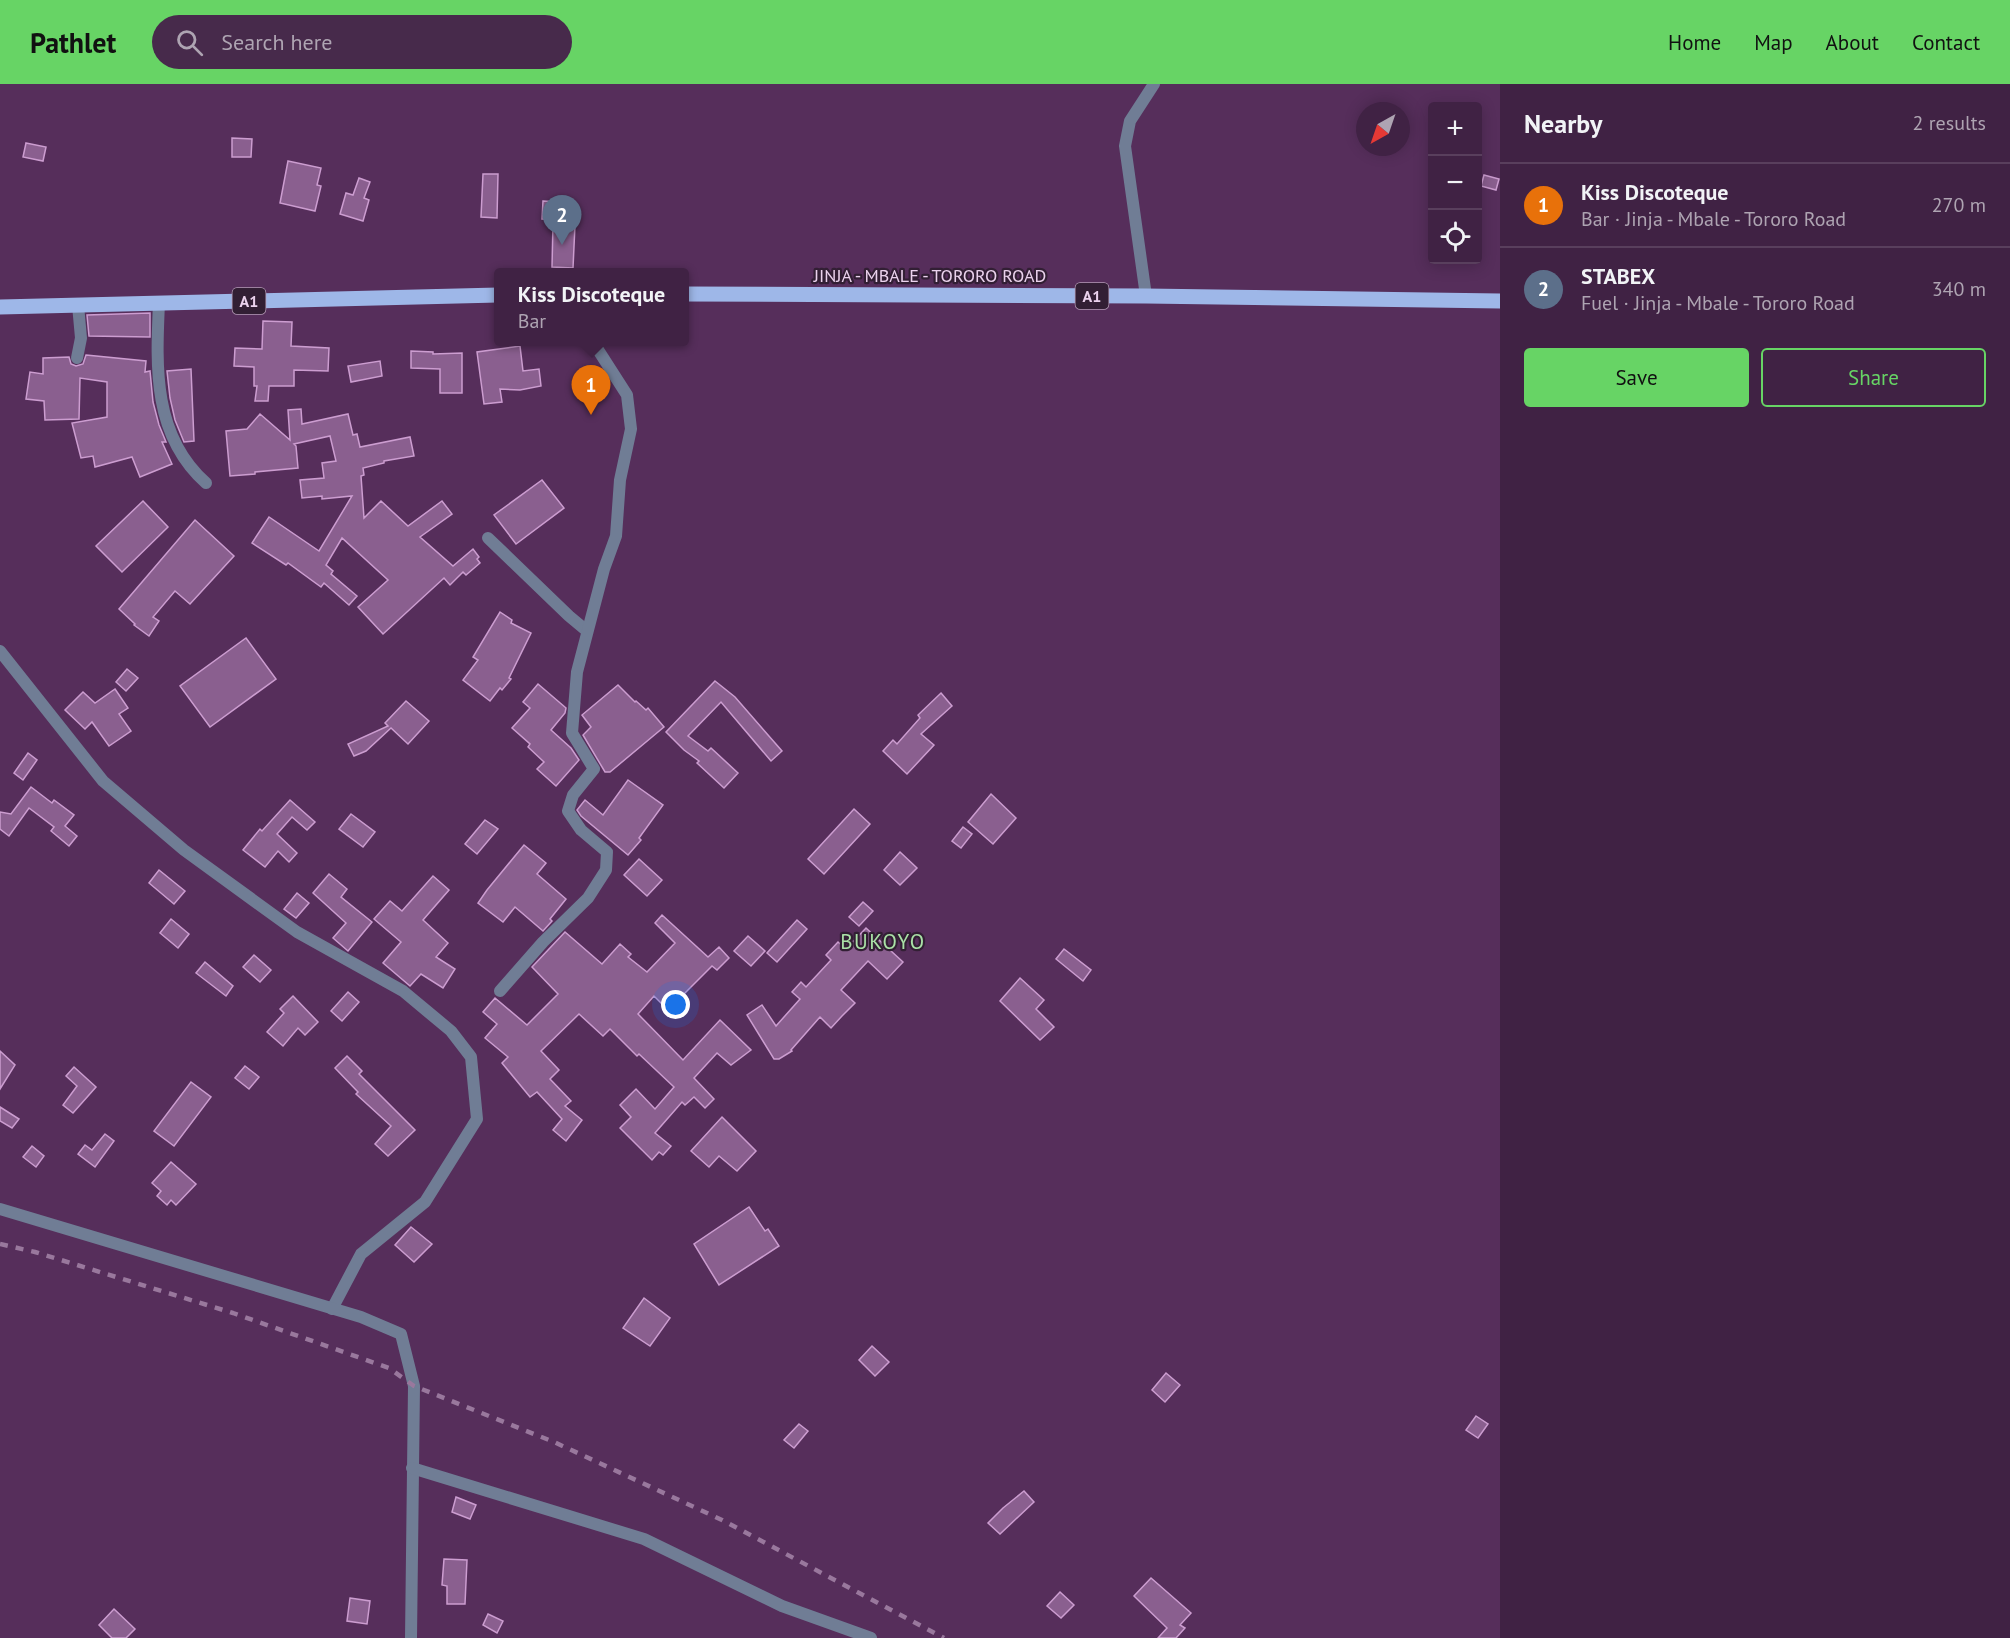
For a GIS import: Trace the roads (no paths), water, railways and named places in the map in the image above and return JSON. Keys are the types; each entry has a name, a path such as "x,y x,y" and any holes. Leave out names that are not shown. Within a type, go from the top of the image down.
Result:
{"main road":[{"name":"JINJA - MBALE - TORORO ROAD","path":"689,294 1146,296 1500,301"},
{"name":"A1","path":"0,307 494,296"}],"street":[{"path":"1146,296 1125,146 1130,121 1154,84"},
{"path":"159,303 158,373 162,412 191,470 206,483"},
{"path":"77,358 81,338 78,305"},
{"path":"500,991 543,942 588,898 606,870 607,852 581,830 568,811 573,795 594,769 572,733 577,672 604,569 616,536 620,480 631,429 627,395 596,346"},
{"path":"488,538 587,631"},
{"path":"0,651 103,781 184,850 297,932 403,991 451,1031 471,1057 477,1119 425,1203 361,1254 332,1309"},
{"path":"0,1209 361,1317 401,1334 414,1386 411,1638"},
{"path":"412,1468 644,1539 782,1606 871,1638"}],"railway":[{"path":"0,1244 35,1252 233,1313 389,1368 414,1386 554,1442 722,1520 944,1638"}],"place":[{"name":"STABEX","path":"562,245"},
{"name":"Kiss Discoteque","path":"591,415"}],"district":[{"name":"BUKOYO","path":"883,941"}]}
